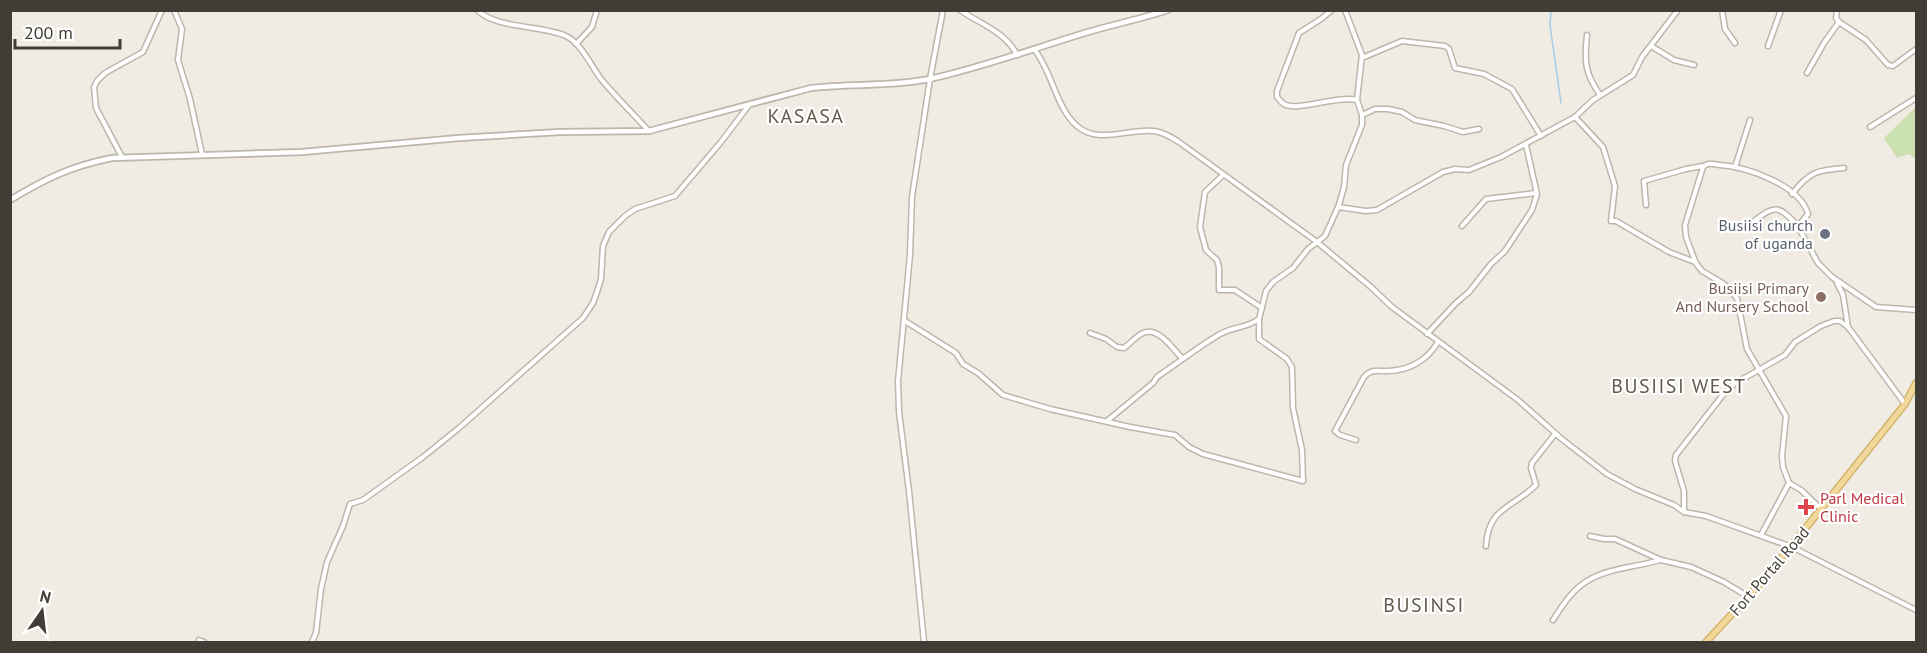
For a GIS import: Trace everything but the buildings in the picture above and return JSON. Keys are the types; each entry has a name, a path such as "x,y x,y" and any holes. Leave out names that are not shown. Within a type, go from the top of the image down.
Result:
{"main road":[{"name":"Fort Portal Road","path":"1706,642 1792,547 1905,404 1917,382"}],"street":[{"path":"122,157 96,108 95,84 105,73 143,52 162,10"},
{"path":"174,10 182,29 178,60 190,99 202,154"},
{"path":"477,10 486,17 565,36 576,44 602,80 649,130"},
{"path":"576,44 592,27 597,10"},
{"path":"924,642 898,381 905,321 912,197 943,10"},
{"path":"10,200 42,180 96,161 122,157 302,152 459,138 649,130 811,88 874,86 930,78 1168,10"},
{"path":"1332,10 1299,33 1277,91 1277,98 1284,105 1293,106 1345,98 1357,100"},
{"path":"905,321 956,353 963,364 975,370 1003,394 1050,409 1175,435 1189,447 1203,454 1303,481 1302,450 1293,408 1292,367 1287,359 1259,339 1259,319 1270,286 1293,268 1304,253 1324,236 1343,193 1346,165 1361,129 1362,114 1357,100 1362,58 1345,10"},
{"path":"1338,207 1366,211 1377,210 1443,172 1455,169 1469,170 1526,145 1575,117 1600,95 1633,75 1642,57 1678,10"},
{"path":"1722,10 1725,29 1735,43"},
{"path":"1768,46 1780,10"},
{"path":"1837,10 1836,18 1839,22 1866,40 1884,63 1890,66 1917,49"},
{"path":"962,11 1003,37 1013,46 1017,55"},
{"path":"1807,73 1839,22"},
{"path":"1587,35 1585,54 1587,73 1600,95"},
{"path":"1362,58 1402,41 1445,46 1449,49 1455,68 1484,74 1512,89 1541,136"},
{"path":"1651,46 1674,60 1694,65"},
{"path":"1034,49 1047,68 1067,113 1078,127 1100,135 1153,131 1166,135 1236,182 1317,242 1392,307 1518,400 1555,434 1607,474 1635,489 1674,505 1684,512 1706,516 1792,547 1917,610"},
{"path":"1870,127 1917,98"},
{"path":"312,642 316,633 327,562 344,525 350,504 363,500 423,457 570,331 590,309 596,297 601,279 603,246 609,232 634,209 675,196 721,142 749,104"},
{"path":"1362,114 1375,109 1388,109 1402,112 1415,120 1463,132 1479,129"},
{"path":"1575,117 1603,147 1615,186 1611,220 1669,252 1695,262"},
{"path":"1735,167 1750,120"},
{"path":"1427,334 1505,251 1532,210 1536,193 1526,145"},
{"path":"1646,205 1644,181 1709,164 1735,167 1770,178 1792,194 1808,213 1799,227"},
{"path":"1704,166 1685,225 1686,237 1695,262 1702,271 1724,284 1737,298 1745,346 1786,416 1783,461 1789,483 1761,535"},
{"path":"1792,194 1803,180 1813,173 1844,168"},
{"path":"1223,175 1205,192 1200,232 1206,250 1217,260 1219,290 1235,290 1262,308"},
{"path":"1462,226 1486,199 1536,193"},
{"path":"1750,224 1769,210 1775,208 1785,212 1799,227 1818,263 1835,279 1876,307 1917,310"},
{"path":"1835,279 1843,295 1848,327"},
{"path":"1106,422 1153,383 1157,377 1220,334 1247,326 1259,319"},
{"path":"1684,512 1684,491 1675,461 1676,455 1729,388 1785,355 1796,341 1829,322 1840,321 1848,327 1905,404"},
{"path":"1090,333 1106,339 1117,347 1124,348 1143,333 1152,332 1161,336 1183,359"},
{"path":"1356,440 1335,431 1364,377 1370,371 1396,370 1413,365 1427,357 1438,342"},
{"path":"1486,546 1488,527 1500,511 1536,485 1531,468 1532,463 1555,434"},
{"path":"1789,483 1801,490 1821,510"},
{"path":"1590,536 1615,539 1661,560 1691,567 1711,575 1747,596"},
{"path":"1553,620 1574,591 1586,581 1599,575 1661,560"}],"green space":[{"path":"1916,107 1916,160 1909,154 1897,158 1884,138"}],"waterway":[{"path":"1551,10 1550,25 1561,103"}],"place":[{"name":"Busiisi church of uganda","path":"1825,234"},
{"name":"Busiisi Primary And Nursery School","path":"1821,297"},
{"name":"Parl Medical Clinic","path":"1806,507"}],"district":[{"name":"KASASA","path":"806,116"},
{"name":"BUSIISI WEST","path":"1679,386"},
{"name":"BUSINSI","path":"1424,605"}]}
